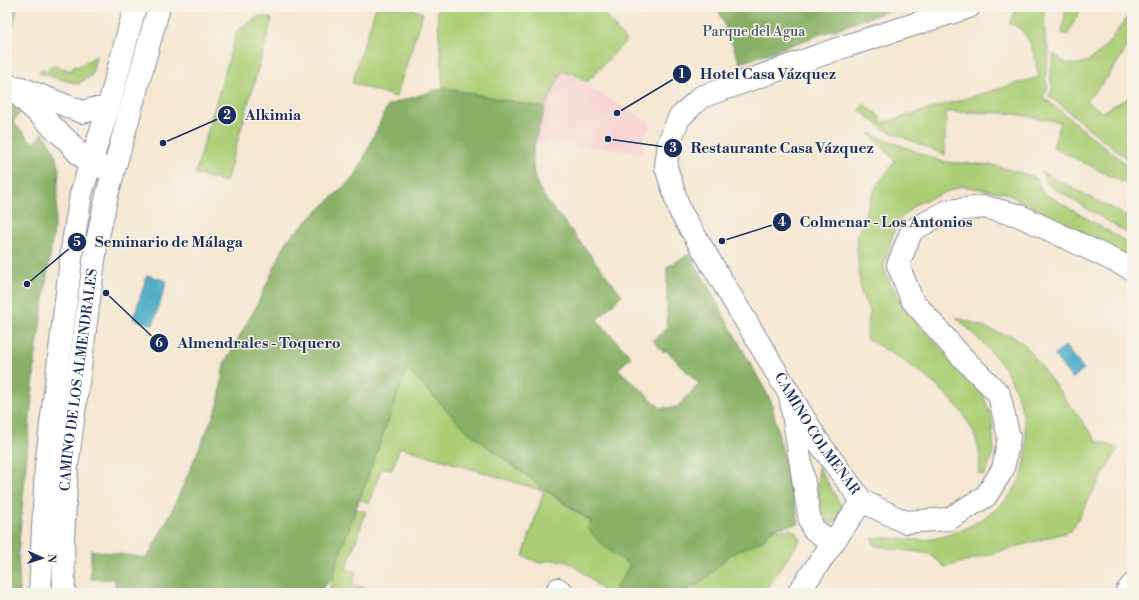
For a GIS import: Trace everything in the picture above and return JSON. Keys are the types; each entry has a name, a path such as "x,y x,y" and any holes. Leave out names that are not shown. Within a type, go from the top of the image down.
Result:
{"main road":[{"name":"CAMINO DE LOS ALMENDRALES","path":"40,593 47,458 73,243 81,194 108,109 135,7"},
{"name":"CAMINO DE LOS ALMENDRALES","path":"64,593 64,539 67,466 96,246 114,172 159,7"},
{"name":"CAMINO COLMENAR","path":"969,7 846,46 701,97 679,118 669,142 666,167 680,211 817,440 862,501 905,522 950,519 986,496 1003,469 1009,438 999,394 961,356 912,300 898,265 912,230 948,212 984,207 1018,215 1132,269"},
{"path":"7,83 82,112 94,109 108,109"},
{"path":"7,83 70,143 77,154 90,162 114,172"},
{"path":"70,143 72,125 82,112"},
{"path":"790,395 809,516 814,529 833,543"},
{"path":"798,593 862,501"},
{"path":"1126,593 1132,585"}],"shaded area":[{"path":"562,71 651,123 644,137 642,154 630,151 535,141 547,101"}],"green space":[{"path":"7,7 17,7 12,31 7,30"},
{"path":"376,7 406,7 423,13 396,97 352,83"},
{"path":"437,7 599,7 626,41 587,82 570,72 569,74 562,71 545,108 443,88"},
{"name":"Parque del Agua","path":"717,7 899,7 740,63"},
{"path":"1018,7 1044,7 1045,40 1049,52 1045,77 1048,88 1043,97 1132,169 1132,187 1053,147 1061,122 1009,113 946,112 945,155 884,129 859,110 864,104 879,116 882,123 1039,77 1031,45 1023,32 1009,23"},
{"path":"1066,7 1082,7 1067,35 1062,33"},
{"path":"1132,9 1132,39 1108,77 1086,101 1102,112 1132,96 1132,163 1049,96 1053,88 1050,78 1054,54 1064,62 1075,65 1085,62 1104,48"},
{"path":"260,16 272,19 226,182 195,174 237,31"},
{"path":"96,56 92,75 78,84 39,73 41,69 49,71 51,65 72,71 73,66 78,67"},
{"path":"443,88 545,108 533,152 533,167 538,185 552,208 622,295 597,320 631,357 618,369 661,408 677,407 699,384 666,350 663,352 653,340 667,328 667,267 690,254 771,401 799,524 772,529 763,540 730,555 701,583 679,593 613,593 630,565 602,545 588,528 591,521 551,494 467,431 407,369 336,564 333,578 317,593 115,593 115,579 91,579 91,550 147,558 171,513 218,405 224,364 256,307 287,240 356,175 388,105"},
{"path":"7,101 21,112 13,122 33,143 43,133 54,151 59,168 56,215 36,353 18,554 20,593 7,593"},
{"path":"869,133 943,162 993,165 1037,179 1042,192 1132,245 1132,258 1006,193 961,186 916,204 897,222 884,264 887,277 906,311 982,392 992,419 994,452 984,475 979,474 980,455 974,433 964,415 951,399 918,371 866,338 870,312 861,293 856,237 876,187 895,161"},
{"path":"1042,172 1132,219 1132,236 1047,184"},
{"path":"956,317 1005,335 1010,335 1024,344 1097,441 1118,448 1071,531 945,567 930,554 875,546 872,538 915,540 932,539 953,533 977,522 1000,506 1017,486 1022,474 1026,448 1024,421 1012,382 1002,365 990,351"},
{"path":"407,368 467,431 591,522 588,528 792,530 796,532 800,540 763,593 606,593 584,573 568,563 560,560 550,560 540,563 523,556 544,491 400,447 392,470 382,467 369,503 359,499"},
{"path":"818,466 843,509 832,525 819,519"},
{"path":"356,509 366,512 346,569 356,572 352,584 383,593 329,593 336,564"}],"water":[{"path":"147,275 167,281 153,325 133,319"},
{"path":"1065,346 1084,369 1072,379 1054,355"}],"place":[{"name":"Hotel Casa Vázquez","path":"617,113"},
{"name":"Restaurante Casa Vázquez","path":"608,139"},
{"name":"Alkimia","path":"163,143"},
{"name":"Colmenar - Los Antonios","path":"722,241"},
{"name":"Seminario de Málaga","path":"27,284"},
{"name":"Almendrales - Toquero","path":"106,293"}]}
